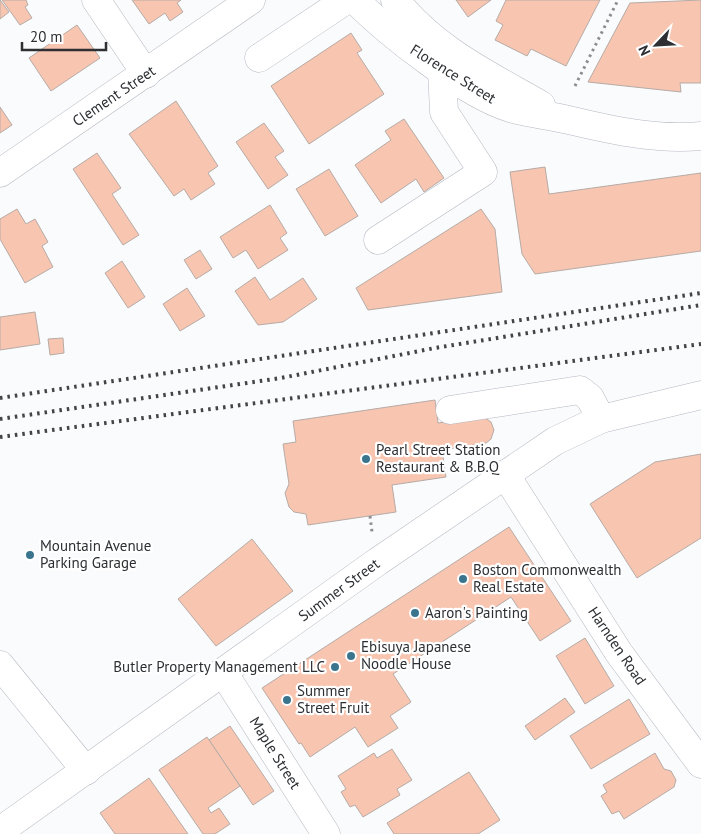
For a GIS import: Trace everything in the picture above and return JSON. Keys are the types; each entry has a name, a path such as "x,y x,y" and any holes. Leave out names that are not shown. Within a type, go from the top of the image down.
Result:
{"street":[{"path":"96,0 146,74"},
{"name":"Clement Street","path":"0,173 251,0"},
{"path":"259,58 346,0"},
{"name":"Florence Street","path":"355,0 400,39 442,70 480,94 509,108 624,133 701,136"},
{"name":"Florence Street","path":"395,0 408,16 436,42 470,67 566,119"},
{"path":"378,240 483,172 444,112 442,70"},
{"path":"450,410 580,390 590,398 601,419"},
{"name":"Summer Street","path":"0,831 223,672 555,441 601,419 701,396"},
{"name":"Harnden Road","path":"505,474 619,653 701,764"},
{"path":"0,666 86,771"},
{"name":"Maple Street","path":"223,672 326,834"}],"path":[{"path":"576,86 618,0"}],"building":[{"path":"0,0 9,12 0,19"},
{"path":"2,0 26,0 28,5 25,7 32,18 20,25"},
{"path":"132,0 181,0 177,3 183,12 170,21 165,13 149,24"},
{"path":"456,0 491,0 468,17"},
{"path":"506,0 600,0 566,66 531,49 527,56 495,40 503,25 496,21"},
{"path":"701,0 701,83 680,83 681,92 588,82 630,3"},
{"path":"77,25 100,58 51,91 29,58"},
{"path":"351,33 362,50 357,53 384,94 309,144 271,86"},
{"path":"176,101 218,166 208,173 215,184 191,200 184,189 174,196 129,134"},
{"path":"0,107 12,125 0,133"},
{"path":"404,119 444,178 424,192 416,179 381,203 355,165 391,140 385,131"},
{"path":"264,123 284,151 275,157 288,175 268,189 236,142"},
{"path":"97,153 121,188 112,194 139,235 123,245 73,169"},
{"path":"545,167 549,194 701,173 701,251 535,274 522,254 510,172"},
{"path":"329,169 358,216 325,236 296,189"},
{"path":"270,205 287,233 280,238 288,250 258,269 246,250 233,258 220,237"},
{"path":"17,209 26,224 35,219 48,242 42,246 53,267 25,283 0,239 0,219"},
{"path":"481,209 495,229 502,292 368,310 356,288"},
{"path":"200,250 212,269 196,279 184,260"},
{"path":"122,261 145,297 128,308 105,273"},
{"path":"255,277 270,300 303,278 317,299 283,322 258,325 235,291"},
{"path":"187,288 205,316 180,331 163,304"},
{"path":"35,312 40,344 0,350 0,317"},
{"path":"63,338 64,353 50,355 48,339"},
{"path":"435,400 438,423 484,417 491,422 494,430 491,439 486,443 442,450 446,477 392,485 396,512 308,525 306,514 294,512 289,507 285,493 289,484 283,444 296,442 293,421"},
{"path":"701,454 701,538 637,578 590,504 655,462"},
{"path":"509,527 571,621 540,641 511,597 393,674 411,702 390,716 398,728 368,747 355,727 310,757 301,743 299,744 262,688"},
{"path":"252,539 293,591 216,646 178,599"},
{"path":"585,638 614,686 585,704 556,656"},
{"path":"565,698 575,712 535,740 525,726"},
{"path":"629,699 650,734 591,769 570,736"},
{"path":"230,726 274,791 253,805 209,740"},
{"path":"207,737 240,786 208,808 211,813 219,808 230,824 215,834 203,834 159,770"},
{"path":"392,749 412,780 397,789 400,795 363,817 355,805 350,807 341,792 346,789 338,776 374,753 377,758"},
{"path":"655,753 664,769 671,771 676,780 674,787 624,819 619,811 612,814 601,796 607,792 603,785"},
{"path":"469,772 500,820 478,834 394,834 387,823"},
{"path":"149,778 188,834 115,834 100,813"}],"railway":[{"path":"0,398 701,293"},
{"path":"0,419 281,378 435,348 701,305"},
{"path":"0,437 701,344"}],"place":[{"name":"Pearl Street Station Restaurant & B.B.Q","path":"366,459"},
{"name":"Mountain Avenue Parking Garage","path":"30,555"},
{"name":"Boston Commonwealth Real Estate","path":"463,579"},
{"name":"Aaron's Painting","path":"415,613"},
{"name":"Ebisuya Japanese Noodle House","path":"351,656"},
{"name":"Butler Property Management LLC","path":"335,667"},
{"name":"Summer Street Fruit","path":"287,700"}]}
